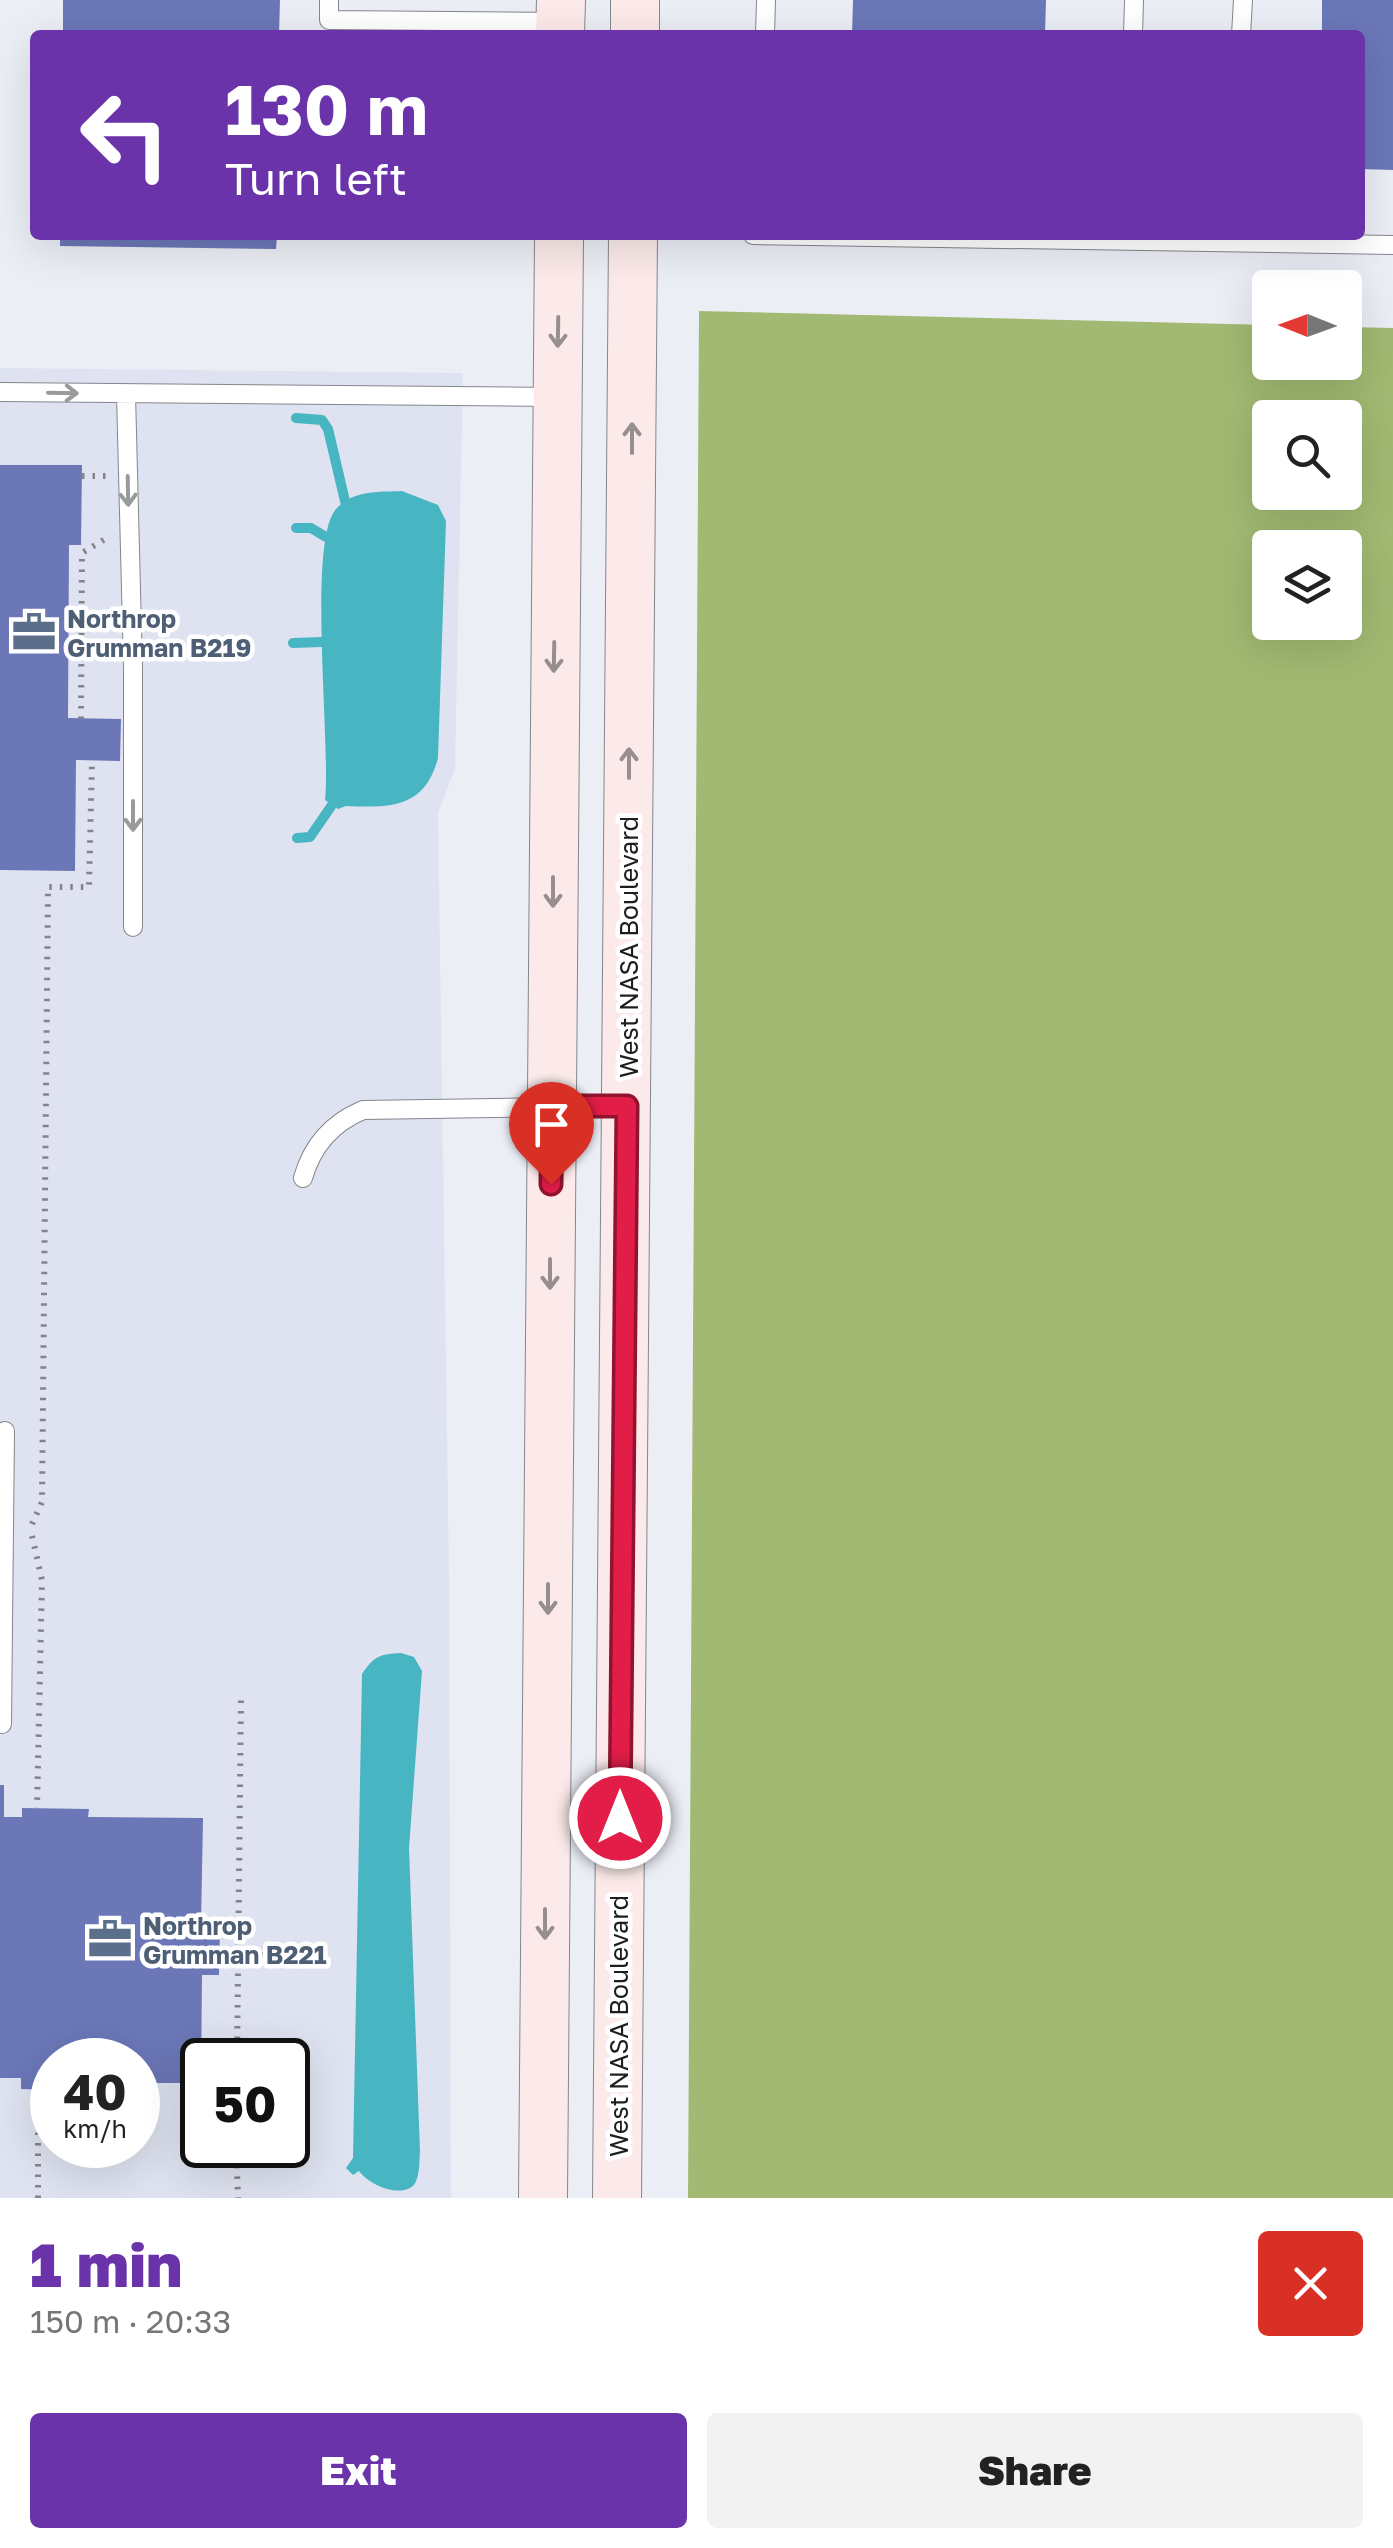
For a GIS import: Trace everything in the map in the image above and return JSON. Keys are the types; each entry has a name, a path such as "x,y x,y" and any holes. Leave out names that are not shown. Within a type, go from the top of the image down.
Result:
{"main road":[{"path":"635,0 635,30"},
{"path":"543,2198 558,240"},
{"name":"West NASA Boulevard","path":"617,2198 633,240"}],"lane":[{"path":"330,0 329,20 561,19"},
{"path":"765,30 766,0"},
{"path":"1133,30 1134,0"},
{"path":"1242,0 1242,30"},
{"path":"1280,240 1393,245"},
{"path":"0,392 557,398"},
{"path":"126,394 133,927"},
{"path":"303,1178 308,1158 325,1136 341,1119 363,1110 627,1106"},
{"path":"2,1724 5,1432"}],"path":[{"path":"82,476 106,476 106,492"},
{"path":"80,718 82,553 105,541 105,525"},
{"path":"37,1808 42,1580 30,1528 42,1502 48,887 89,887 92,760"},
{"path":"237,2038 240,1696"},
{"path":"220,1954 272,1955"},
{"path":"38,2168 38,2198"},
{"path":"237,2168 238,2198"}],"shaded area":[{"path":"0,368 463,373 455,769 438,813 449,1571 451,2198 0,2198"}],"green space":[{"path":"699,311 1252,325 1252,380 1362,380 1362,327 1393,328 1393,2198 688,2198"}],"water":[{"path":"402,491 438,505 446,521 438,758 432,774 415,796 391,805 338,809 325,800 321,601 327,529 336,509 350,498"},
{"path":"401,1653 414,1657 422,1671 409,1848 420,2152 414,2185 394,2190 378,2185 359,2171 353,2175 346,2168 353,2158 362,1674 378,1657"}],"building":[{"path":"63,0 280,0 279,30 63,30"},
{"path":"853,0 1046,0 1045,30 852,30"},
{"path":"1322,0 1393,0 1393,170 1365,169 1365,30 1322,30"},
{"path":"60,240 277,240 276,249 60,246"},
{"name":"Northrop Grumman B219","path":"0,465 82,465 81,545 69,545 68,718 121,719 120,761 76,760 75,871 0,870"},
{"name":"Northrop Grumman B221","path":"0,1785 4,1785 4,1817 22,1817 22,1808 89,1809 88,1817 203,1818 201,1924 220,1924 219,1975 202,1975 201,2038 180,2038 180,2083 160,2083 160,2038 30,2038 30,2089 21,2089 21,2078 0,2078"}],"waterway":[{"path":"296,418 322,420 328,429 345,501"},
{"path":"296,528 311,528 326,537"},
{"path":"293,643 322,642"},
{"path":"297,838 310,837 332,805"}],"place":[{"name":"Northrop Grumman B219","path":"34,632"},
{"name":"Northrop Grumman B221","path":"110,1939"}],"route":[{"path":"551,1184 552,1106 627,1106 620,1818"}]}
